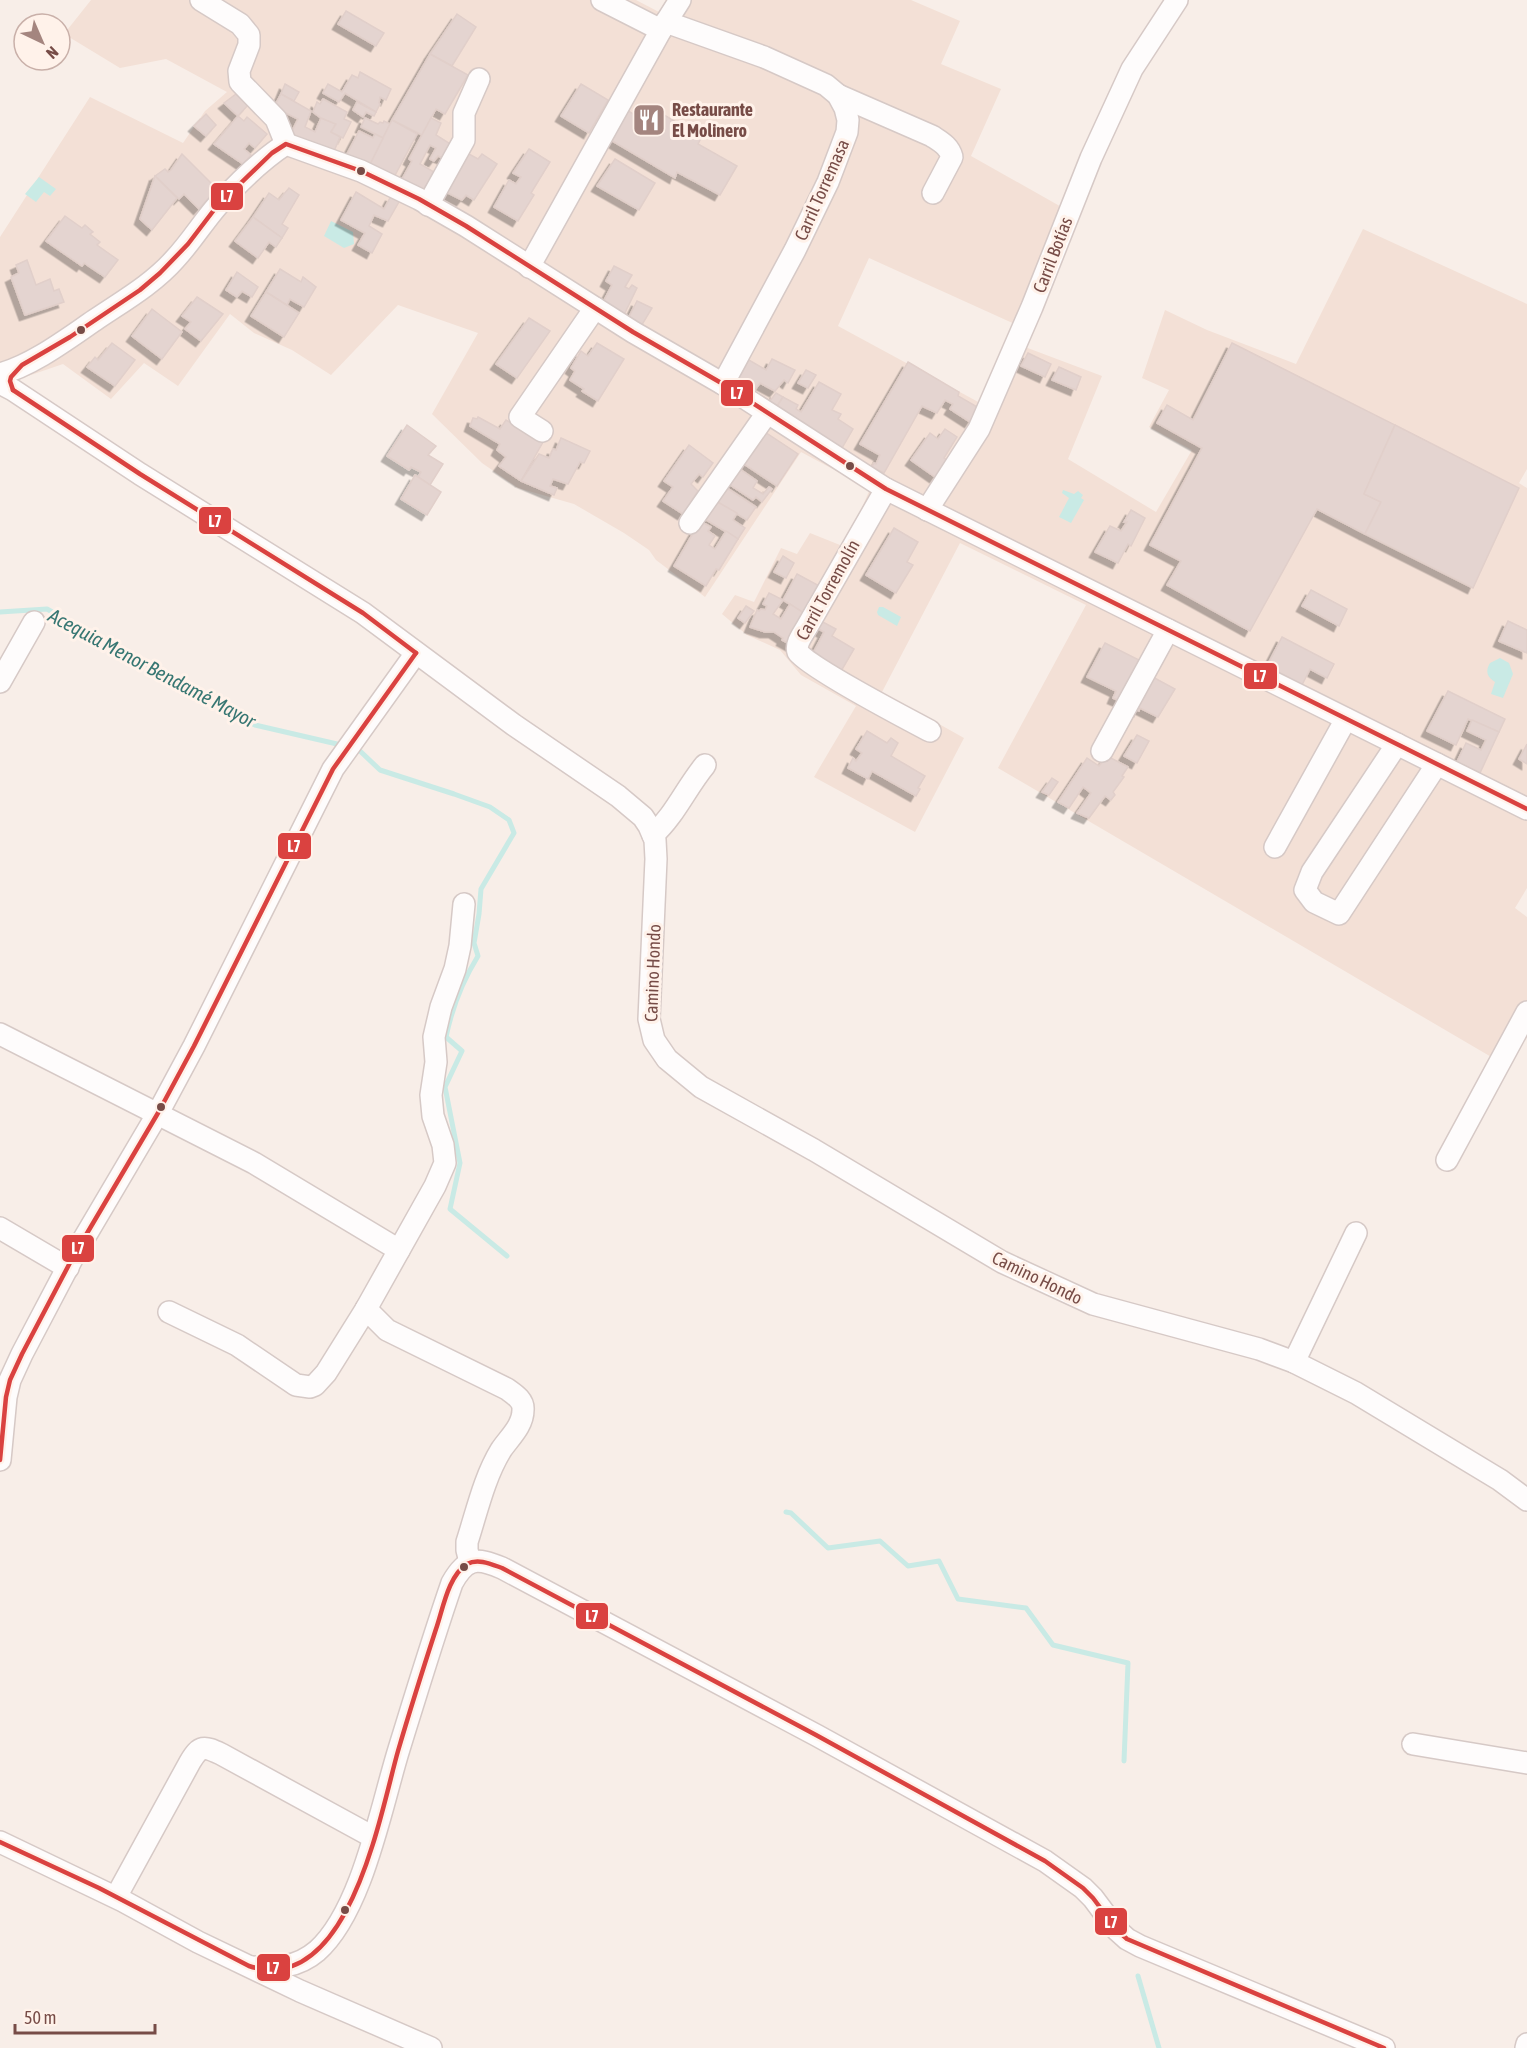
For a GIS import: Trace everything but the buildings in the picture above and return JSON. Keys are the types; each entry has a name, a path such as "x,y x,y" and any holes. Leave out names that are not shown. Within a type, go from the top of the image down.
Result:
{"street":[{"path":"201,0 240,24 249,34 249,45 239,71 240,82 276,119 286,144 361,171 466,226 595,308 723,384 886,489 1527,809"},
{"path":"602,0 663,26 764,57 826,85 838,95 932,136 944,144 952,157 933,193"},
{"path":"529,267 663,26 680,0"},
{"name":"Carril Botías","path":"927,510 979,429 1032,307 1091,158 1132,69 1176,0"},
{"path":"428,205 464,140 464,112 479,79"},
{"name":"Carril Torremasa","path":"723,384 795,250 828,182 847,132 848,120 838,95"},
{"path":"6,382 140,290 160,273 174,261 218,206 272,153 286,144"},
{"path":"542,431 520,417 595,308"},
{"name":"Camino Hondo","path":"6,382 140,474 363,613 643,817 653,835 656,859 649,1019 654,1040 667,1059 701,1088 814,1150 898,1202 1023,1273 1093,1304 1258,1349 1294,1362 1356,1393 1500,1480 1527,1500"},
{"path":"690,523 767,413"},
{"name":"Carril Torremolín","path":"886,489 797,646 798,651 808,661 930,731"},
{"path":"0,682 34,622"},
{"path":"1102,751 1168,630"},
{"path":"0,1460 6,1397 10,1380 68,1268 158,1113 333,769 416,653"},
{"path":"1275,847 1346,719"},
{"path":"1397,744 1312,872 1305,890 1314,902 1339,914 1437,764"},
{"path":"653,835 670,819 689,786 705,765"},
{"path":"169,1312 237,1345 304,1387 315,1385 326,1373 366,1309 435,1186 445,1163 443,1145 433,1116 431,1095 436,1062 434,1037 441,1007 455,969 464,904"},
{"path":"1447,1160 1527,1012"},
{"path":"0,1034 254,1163 399,1250"},
{"path":"0,1228 68,1268"},
{"path":"1294,1362 1356,1233"},
{"path":"366,1309 387,1330 507,1389 522,1402 524,1408 522,1418 501,1451 486,1482 467,1542 470,1562"},
{"path":"252,1967 290,1966 302,1960 316,1951 330,1936 346,1912 368,1856 399,1749 452,1583 461,1569 470,1562 480,1560 502,1568 1046,1861 1083,1888 1127,1940 1384,2048"},
{"path":"1413,1744 1527,1763"},
{"path":"116,1898 190,1762 201,1748 221,1754 374,1837"},
{"path":"0,1842 116,1898 198,1942 431,2048"},
{"path":"293,1987 289,1982 289,1972 302,1960"}],"shaded area":[{"path":"91,0 636,0 659,12 666,0 911,0 960,21 941,64 1001,89 971,156 1065,209 1019,326 869,258 838,326 982,404 1025,347 1102,376 1068,459 1156,512 1192,450 1149,427 1169,390 1142,378 1165,310 1207,330 1296,364 1363,229 1527,304 1527,469 1519,483 1527,488 1527,888 1515,908 1527,917 1527,1025 1505,1065 998,768 1086,605 960,543 882,692 964,738 915,832 814,777 856,706 801,675 780,650 747,635 722,614 735,595 754,602 781,548 797,554 810,533 845,547 870,489 801,452 705,597 656,560 649,550 624,533 574,504 518,488 482,463 432,414 478,333 398,305 331,375 292,350 254,333 230,314 178,386 144,363 111,399 63,364 28,376 0,369 0,237 90,97 183,143 205,111 227,92 166,59 120,68 72,39 72,24"}],"water":[{"path":"39,177 56,189 50,196 44,192 36,202 25,194"},
{"path":"331,221 353,232 354,244 344,248 324,236"},
{"path":"1063,490 1074,494 1078,491 1083,495 1081,498 1084,500 1071,523 1059,517 1069,498 1062,493"},
{"path":"879,607 901,617 897,626 878,615"},
{"path":"1500,658 1509,663 1513,674 1503,698 1491,694 1495,682 1487,671 1490,663"}],"waterway":[{"name":"Acequia Menor Bendamé Mayor","path":"0,612 47,609 255,725 337,744"},
{"name":"Acequia Menor Bendamé Mayor","path":"360,751 380,770 490,807 509,820 514,833 481,889 474,943 478,956 458,995 446,1037 462,1051 445,1087 460,1163 450,1209 507,1256"},
{"name":"Acequia Menor Bendamé Mayor","path":"786,1512 791,1513 828,1548 880,1541 908,1566 939,1561 958,1599 1026,1608 1053,1645 1128,1663 1124,1761"},
{"name":"Acequia Menor Bendamé Mayor","path":"1138,1976 1159,2048"}],"transit line":[{"name":"L7","path":"13,390 11,377 22,365 70,337 140,290 188,244 217,206 272,153 286,144 361,171 419,199 466,226 633,332 723,384 886,489 1527,809"},
{"name":"L7","path":"13,390 140,474 363,613 416,653"},
{"name":"L7","path":"0,1460 6,1397 10,1380 22,1354 73,1257 158,1113 194,1046 333,769 416,653"},
{"name":"L7","path":"0,1842 99,1888 249,1966 283,1969 312,1955 335,1929 354,1894 369,1855 403,1736 444,1603 455,1576 460,1569 471,1562 489,1563 816,1735 1045,1861 1083,1888 1127,1939 1384,2048"}],"place":[{"name":"Restaurante El Molinero","path":"649,120"}]}
